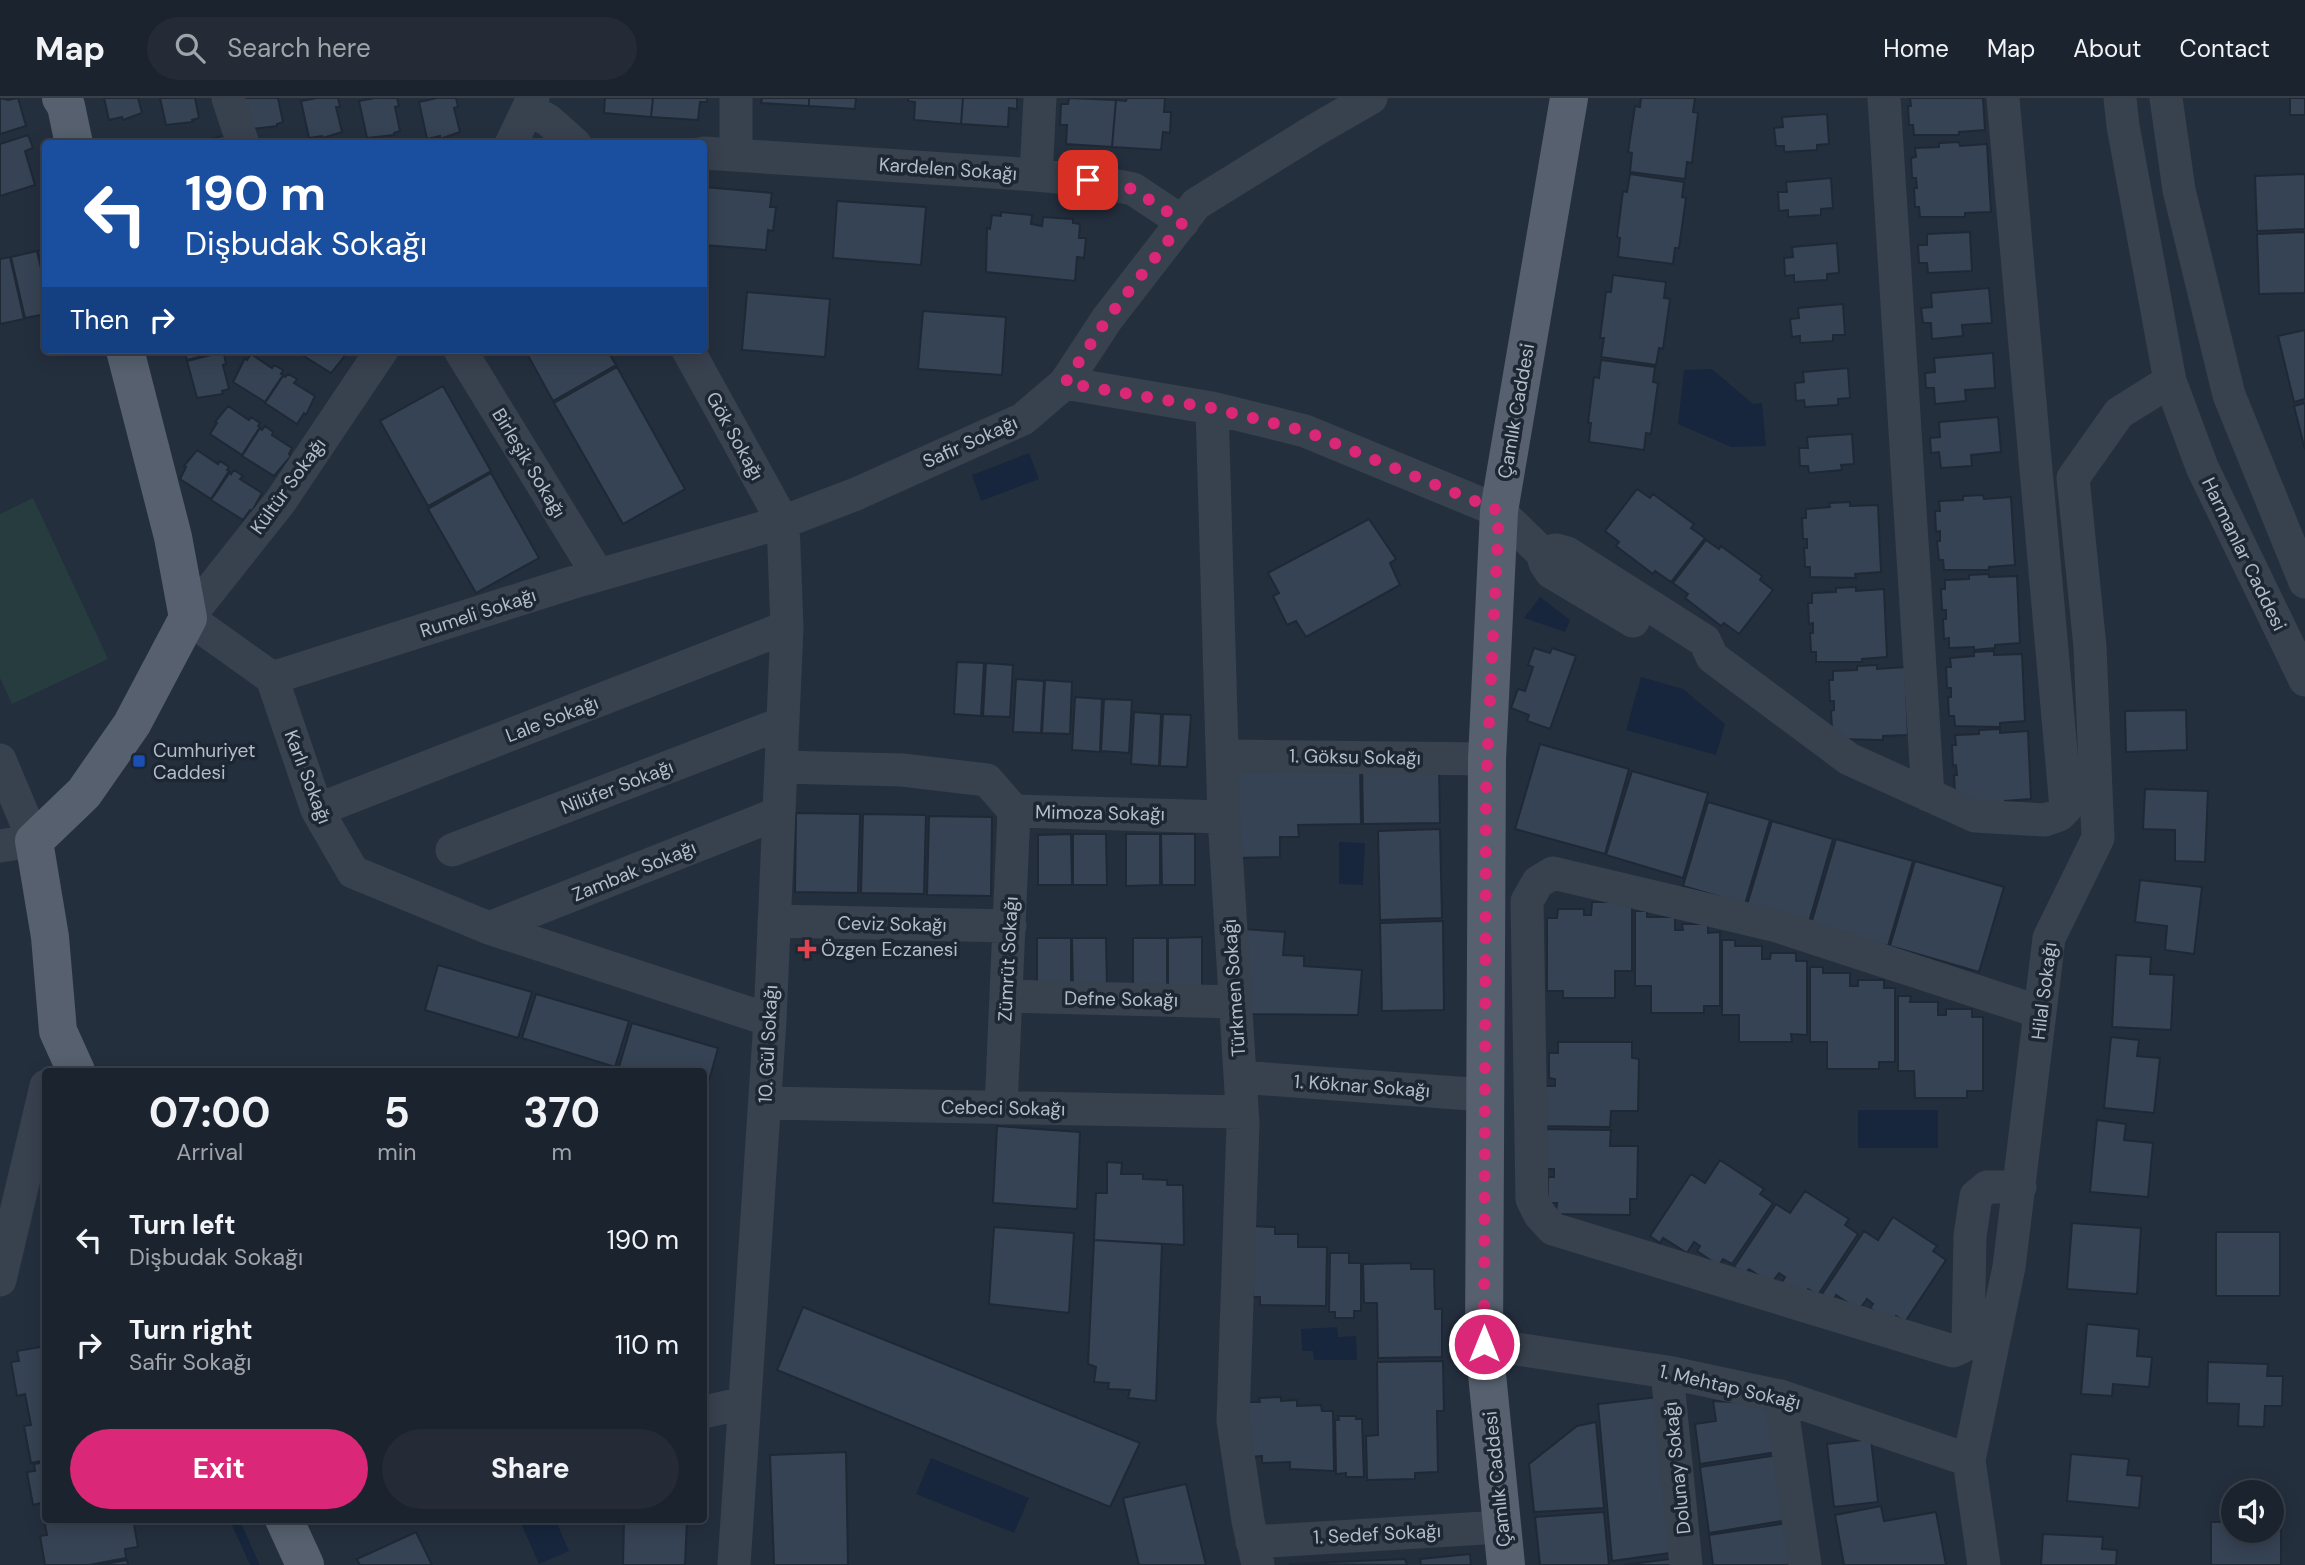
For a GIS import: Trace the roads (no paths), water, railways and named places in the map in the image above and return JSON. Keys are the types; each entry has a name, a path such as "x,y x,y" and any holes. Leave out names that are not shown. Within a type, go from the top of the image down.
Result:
{"main road":[{"path":"61,98 66,106 73,140"},
{"name":"Çamlık Caddesi","path":"1506,1565 1484,1344 1487,759 1499,511 1569,98"},
{"path":"75,1068 58,1031 50,937 17,843 84,793 132,724 188,618 173,537 126,354"},
{"path":"286,1523 305,1565"}],"street":[{"path":"228,98 242,140"},
{"path":"720,154 736,98"},
{"path":"1036,175 1040,98"},
{"name":"Safir Sokağı","path":"783,522 856,494 1023,419 1065,383 1107,319 1196,204 1371,98"},
{"path":"1884,98 1928,795"},
{"path":"1065,383 1212,408 1305,431 1499,511 1542,553 1556,550 1567,553 1705,641 1712,657 1849,760 1975,816 2045,820 2059,815 2066,808 2003,98"},
{"name":"Harmanlar Caddesi","path":"2120,98 2170,381 2202,467 2305,680"},
{"path":"2165,98 2179,190 2229,395 2305,582"},
{"path":"513,140 531,104 572,140"},
{"name":"Kardelen Sokağı","path":"720,154 1088,180 1133,189 1183,222"},
{"name":"Kültür Sokağı","path":"188,618 280,502 379,354"},
{"name":"Birleşik Sokağı","path":"462,354 598,575"},
{"name":"Gök Sokağı","path":"690,354 783,522"},
{"name":"Hilal Sokağı","path":"1984,1565 1969,1461 2009,1267 2049,938 2098,838 2090,647 2073,478 2119,413 2170,381"},
{"name":"Türkmen Sokağı","path":"1212,408 1224,817 1242,1112 1233,1421 1255,1553"},
{"name":"Rumeli Sokağı","path":"272,678 598,575 783,522"},
{"name":"10. Gül Sokağı","path":"734,1565 771,1020 787,627 783,522"},
{"path":"188,618 272,678"},
{"name":"Lale Sokağı","path":"317,810 787,627"},
{"name":"Karlı Sokağı","path":"272,678 317,810 354,872 489,928"},
{"name":"Nilüfer Sokağı","path":"452,850 783,723"},
{"name":"1. Göksu Sokağı","path":"1223,756 1487,759"},
{"path":"0,760 17,843"},
{"name":"Mimoza Sokağı","path":"781,767 902,770 987,780 1014,811 1224,817"},
{"name":"Zümrüt Sokağı","path":"1001,1108 1014,811"},
{"name":"Zambak Sokağı","path":"489,928 779,813"},
{"path":"2018,1199 1987,1187 1976,1196 1970,1236 1968,1340 1953,1351 1553,1229 1540,1215 1532,1199 1527,901 1538,882 1553,873 1777,926 2040,1012"},
{"name":"Ceviz Sokağı","path":"774,921 1010,926"},
{"path":"489,928 771,1020"},
{"name":"Defne Sokağı","path":"1007,996 1235,1002"},
{"path":"50,1068 58,1031"},
{"name":"1. Köknar Sokağı","path":"1240,1077 1484,1095"},
{"path":"0,1280 42,1103"},
{"name":"Cebeci Sokağı","path":"765,1103 1242,1112"},
{"name":"1. Mehtap Sokağı","path":"1484,1344 1667,1371 1780,1396 1969,1461"},
{"name":"Dolunay Sokağı","path":"1667,1371 1686,1565"},
{"path":"1780,1396 1805,1565"},
{"path":"707,1411 744,1403"},
{"name":"1. Sedef Sokağı","path":"1255,1553 1501,1527"}],"water":[{"path":"1712,369 1753,404 1762,403 1766,446 1731,447 1678,424 1684,370"},
{"path":"1029,453 1039,479 981,501 972,475"},
{"path":"1540,597 1570,620 1565,632 1524,618"},
{"path":"1641,677 1683,689 1725,724 1716,755 1626,730"},
{"path":"1339,842 1365,843 1363,885 1339,884"},
{"path":"1858,1110 1938,1110 1938,1148 1858,1148"},
{"path":"1337,1327 1338,1337 1356,1336 1357,1360 1314,1360 1313,1351 1302,1351 1301,1329"},
{"path":"931,1458 1029,1498 1014,1533 916,1494"},
{"path":"521,1523 557,1523 569,1551 539,1564"}],"waterway":[{"path":"236,1523 255,1565"}],"place":[{"name":"Cumhuriyet Caddesi","path":"139,761"},
{"name":"Özgen Eczanesi","path":"807,949"}]}
